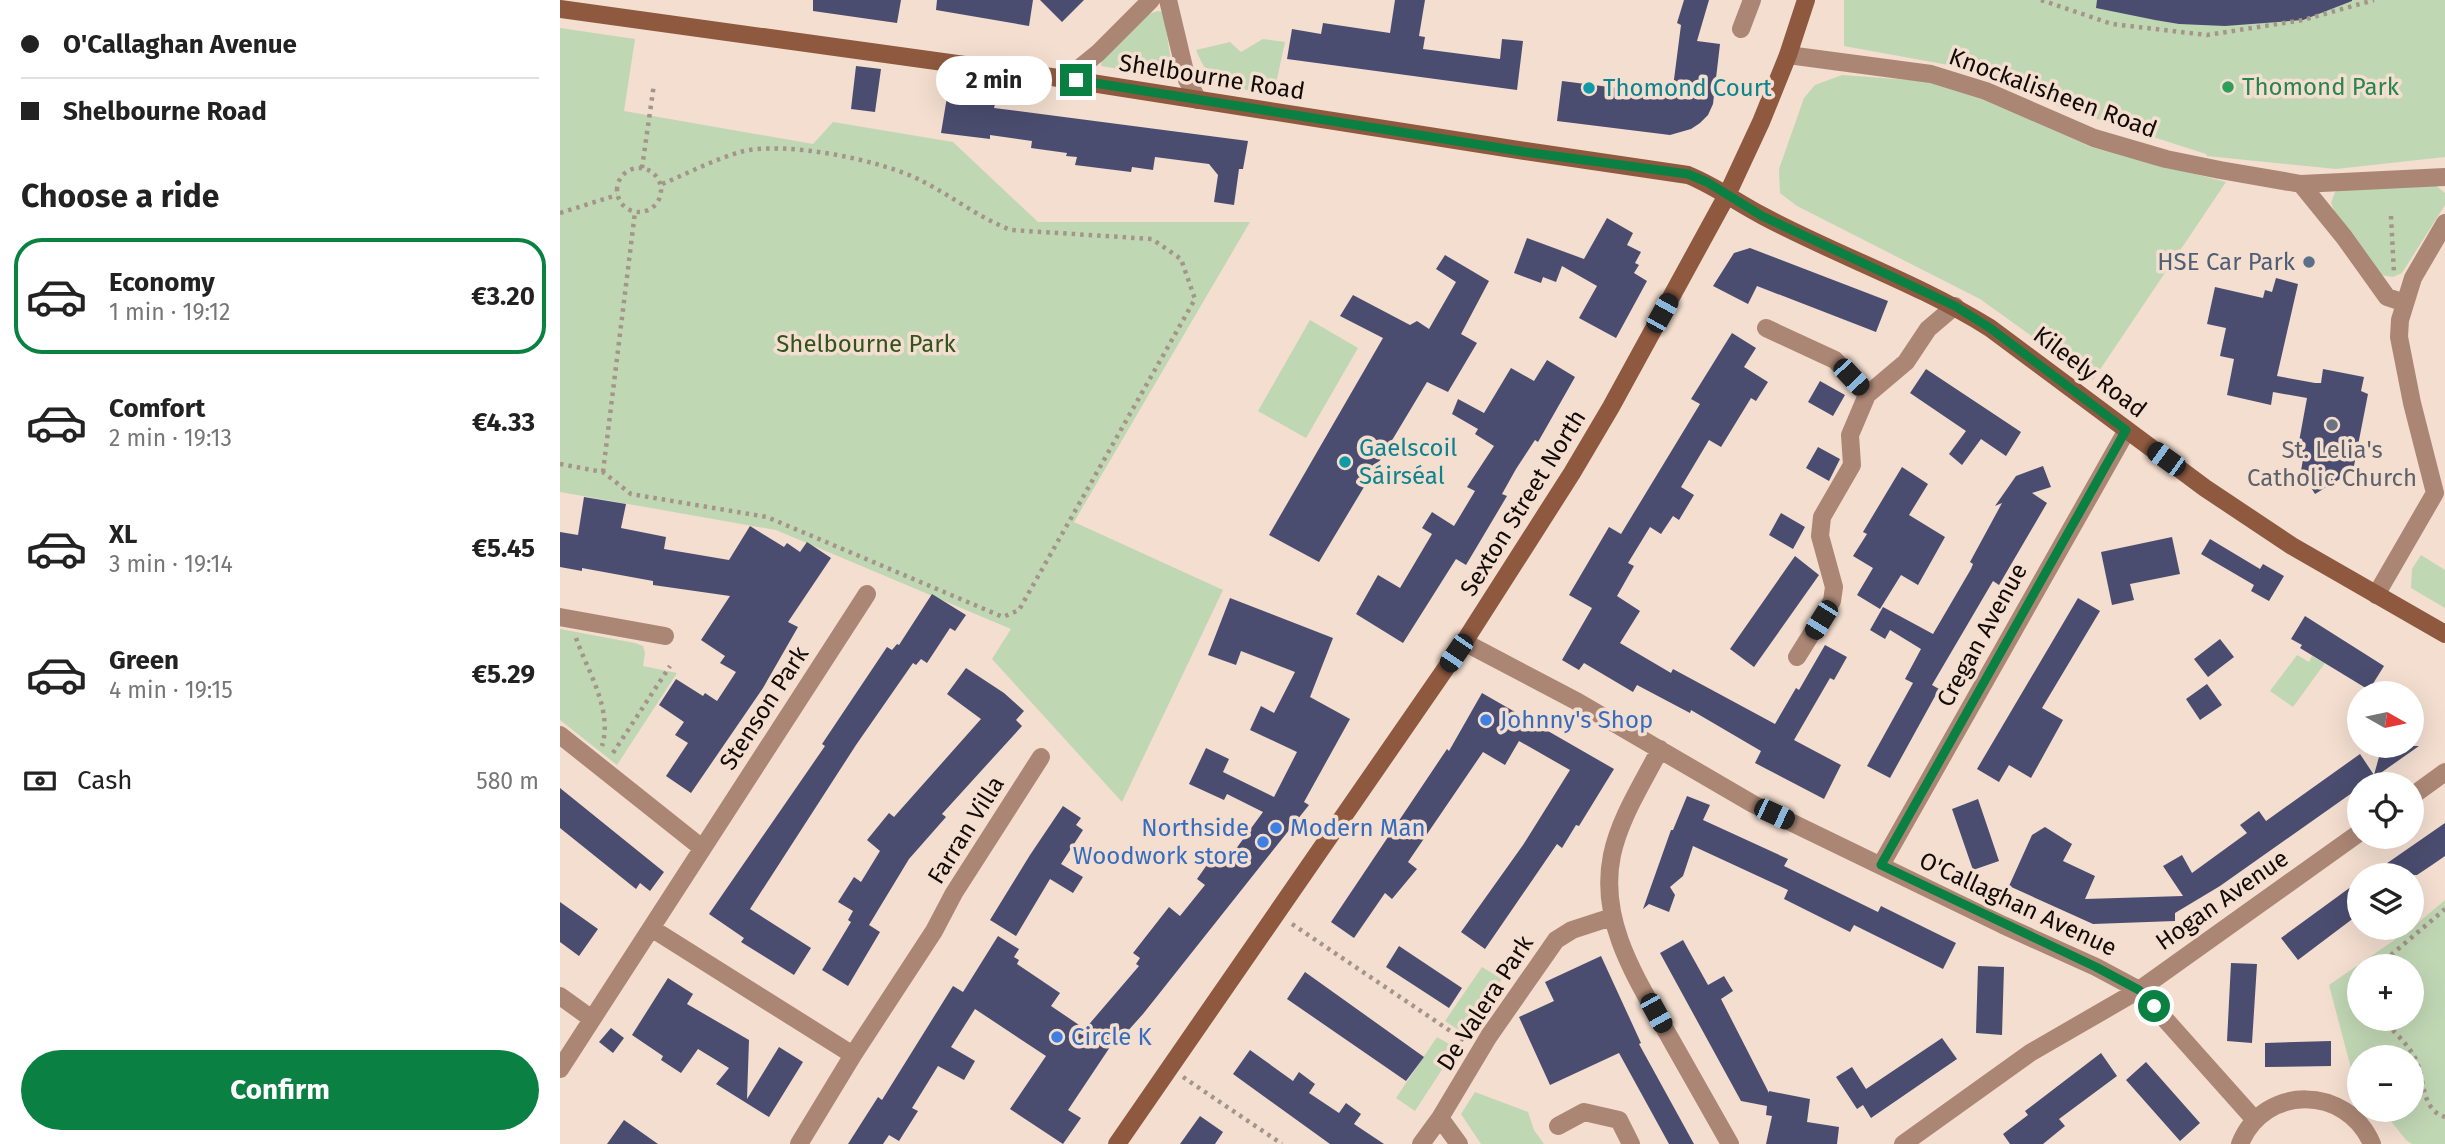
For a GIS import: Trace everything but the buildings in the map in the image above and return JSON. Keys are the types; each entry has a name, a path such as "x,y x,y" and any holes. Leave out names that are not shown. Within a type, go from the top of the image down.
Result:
{"main road":[{"name":"Sexton Street North","path":"1117,1144 1464,642 1515,566 1584,453 1727,195 1788,55 1806,0"},
{"name":"Shelbourne Road","path":"560,9 1066,79 1525,152 1688,174 1727,195"},
{"name":"Kileely Road","path":"1727,195 1762,216 1955,306 1990,328 2216,495 2292,546 2445,634"}],"street":[{"path":"1066,79 1098,53 1151,0"},
{"path":"1168,0 1187,80 1198,100"},
{"path":"1741,29 1752,0"},
{"name":"Knockalisheen Road","path":"1788,55 1931,74 1986,91 2094,138 2166,159 2301,184 2445,177"},
{"path":"2301,184 2344,237 2387,297 2404,303"},
{"path":"2376,595 2440,489 2401,353 2400,320 2413,278 2445,223"},
{"path":"1797,657 1832,601 1834,587 1820,536 1822,517 1852,465 1850,435 1867,395 1906,362 1928,329 1955,306"},
{"path":"1766,328 1835,360 1867,395"},
{"name":"Cregan Avenue","path":"1881,865 2126,430"},
{"name":"Stenson Park","path":"560,1069 867,594"},
{"path":"565,618 665,636"},
{"name":"O'Callaghan Avenue","path":"1464,642 1556,690 1753,804 2139,990 2255,1120"},
{"path":"560,736 600,760 702,848"},
{"path":"1660,749 1626,814 1615,844 1609,888 1612,917 1632,969 1730,1144"},
{"name":"Farran Villa","path":"853,1055 934,931 954,893 1041,757"},
{"path":"2424,787 2445,772"},
{"name":"Hogan Avenue","path":"1903,1144 2030,1053 2139,990 2347,842"},
{"name":"De Valera Park","path":"1421,1144 1440,1118 1480,1051 1556,940 1572,930 1612,917"},
{"path":"651,928 853,1055 799,1144"},
{"path":"560,996 592,1019"},
{"path":"2240,1144 2255,1120 2274,1106 2295,1099 2319,1100 2340,1107 2358,1122 2372,1144"},
{"path":"1558,1126 1584,1112 1619,1120 1631,1144"},
{"path":"1440,1118 1459,1144"}],"path":[{"path":"2041,0 2112,24 2207,35 2303,20 2374,0"},
{"path":"642,168 654,84"},
{"path":"560,464 603,472 631,494 767,517 1003,617 1019,610 1195,299 1181,260 1152,239 1011,230 995,224 900,170 842,156 783,149 741,151 660,185"},
{"path":"633,168 642,168 650,171 660,185 658,202 644,212 635,212 620,203 617,195 619,178 633,168"},
{"path":"560,213 617,195"},
{"path":"603,472 635,212"},
{"path":"2387,297 2394,275 2391,216"},
{"path":"565,618 604,716 605,737 600,760"},
{"path":"600,760 670,666"},
{"path":"2392,954 2445,909"},
{"path":"1277,914 1480,1051"},
{"path":"2393,1031 2414,1055 2426,1098 2435,1114 2445,1117"},
{"path":"1171,1068 1282,1144"}],"green space":[{"name":"Thomond Park","path":"1844,0 2445,0 2445,157 2336,169 2207,156 2057,106 1965,68 1844,46"},
{"path":"1163,12 1174,78 1101,66 1102,60 1149,14"},
{"name":"Shelbourne Park","path":"560,28 635,39 624,111 813,144 833,122 953,142 1038,222 1250,222 1074,522 1223,590 1122,802 992,659 1011,629 776,530 560,492"},
{"path":"1263,39 1285,42 1274,93 1226,86 1210,74 1196,50 1230,42 1241,52"},
{"path":"1842,75 1925,81 1990,101 2091,147 2226,182 2093,380 1980,299 1797,206 1780,193 1779,169 1804,98 1815,85"},
{"path":"2435,185 2445,193 2445,205 2402,273 2393,277 2381,275 2336,215 2331,203 2335,192 2341,189"},
{"path":"1310,320 1358,348 1306,438 1258,411"},
{"path":"2421,555 2445,570 2445,608 2411,588 2412,569"},
{"path":"560,629 643,646 643,666 677,673 617,765 560,720"},
{"path":"2297,655 2309,662 2312,656 2325,663 2293,707 2270,691"},
{"path":"2445,900 2445,1144 2412,1144 2392,1122 2424,1122 2424,1045 2347,1045 2347,1053 2329,985 2347,973 2347,1031 2424,1031 2424,954 2374,954 2395,940 2424,940 2424,918"},
{"path":"1482,967 1502,979 1466,1035 1445,1021"},
{"path":"1437,1037 1456,1048 1415,1111 1396,1098"},
{"path":"1475,1092 1528,1112 1534,1130 1544,1144 1481,1144 1461,1114"}],"place":[{"name":"Thomond Park","path":"2228,87"},
{"name":"Thomond Court","path":"1589,88"},
{"name":"HSE Car Park","path":"2309,262"},
{"name":"St. Lelia's Catholic Church","path":"2332,425"},
{"name":"Gaelscoil Sáirséal","path":"1345,462"},
{"name":"Johnny's Shop","path":"1486,720"},
{"name":"Modern Man","path":"1276,828"},
{"name":"Northside Woodwork store","path":"1263,842"},
{"name":"Circle K","path":"1057,1037"}],"route":[{"path":"1076,80 1525,152 1688,174 1707,182 1762,216 1955,306 1990,328 2126,430 1881,865 2096,967 2139,990 2154,1006"}]}
